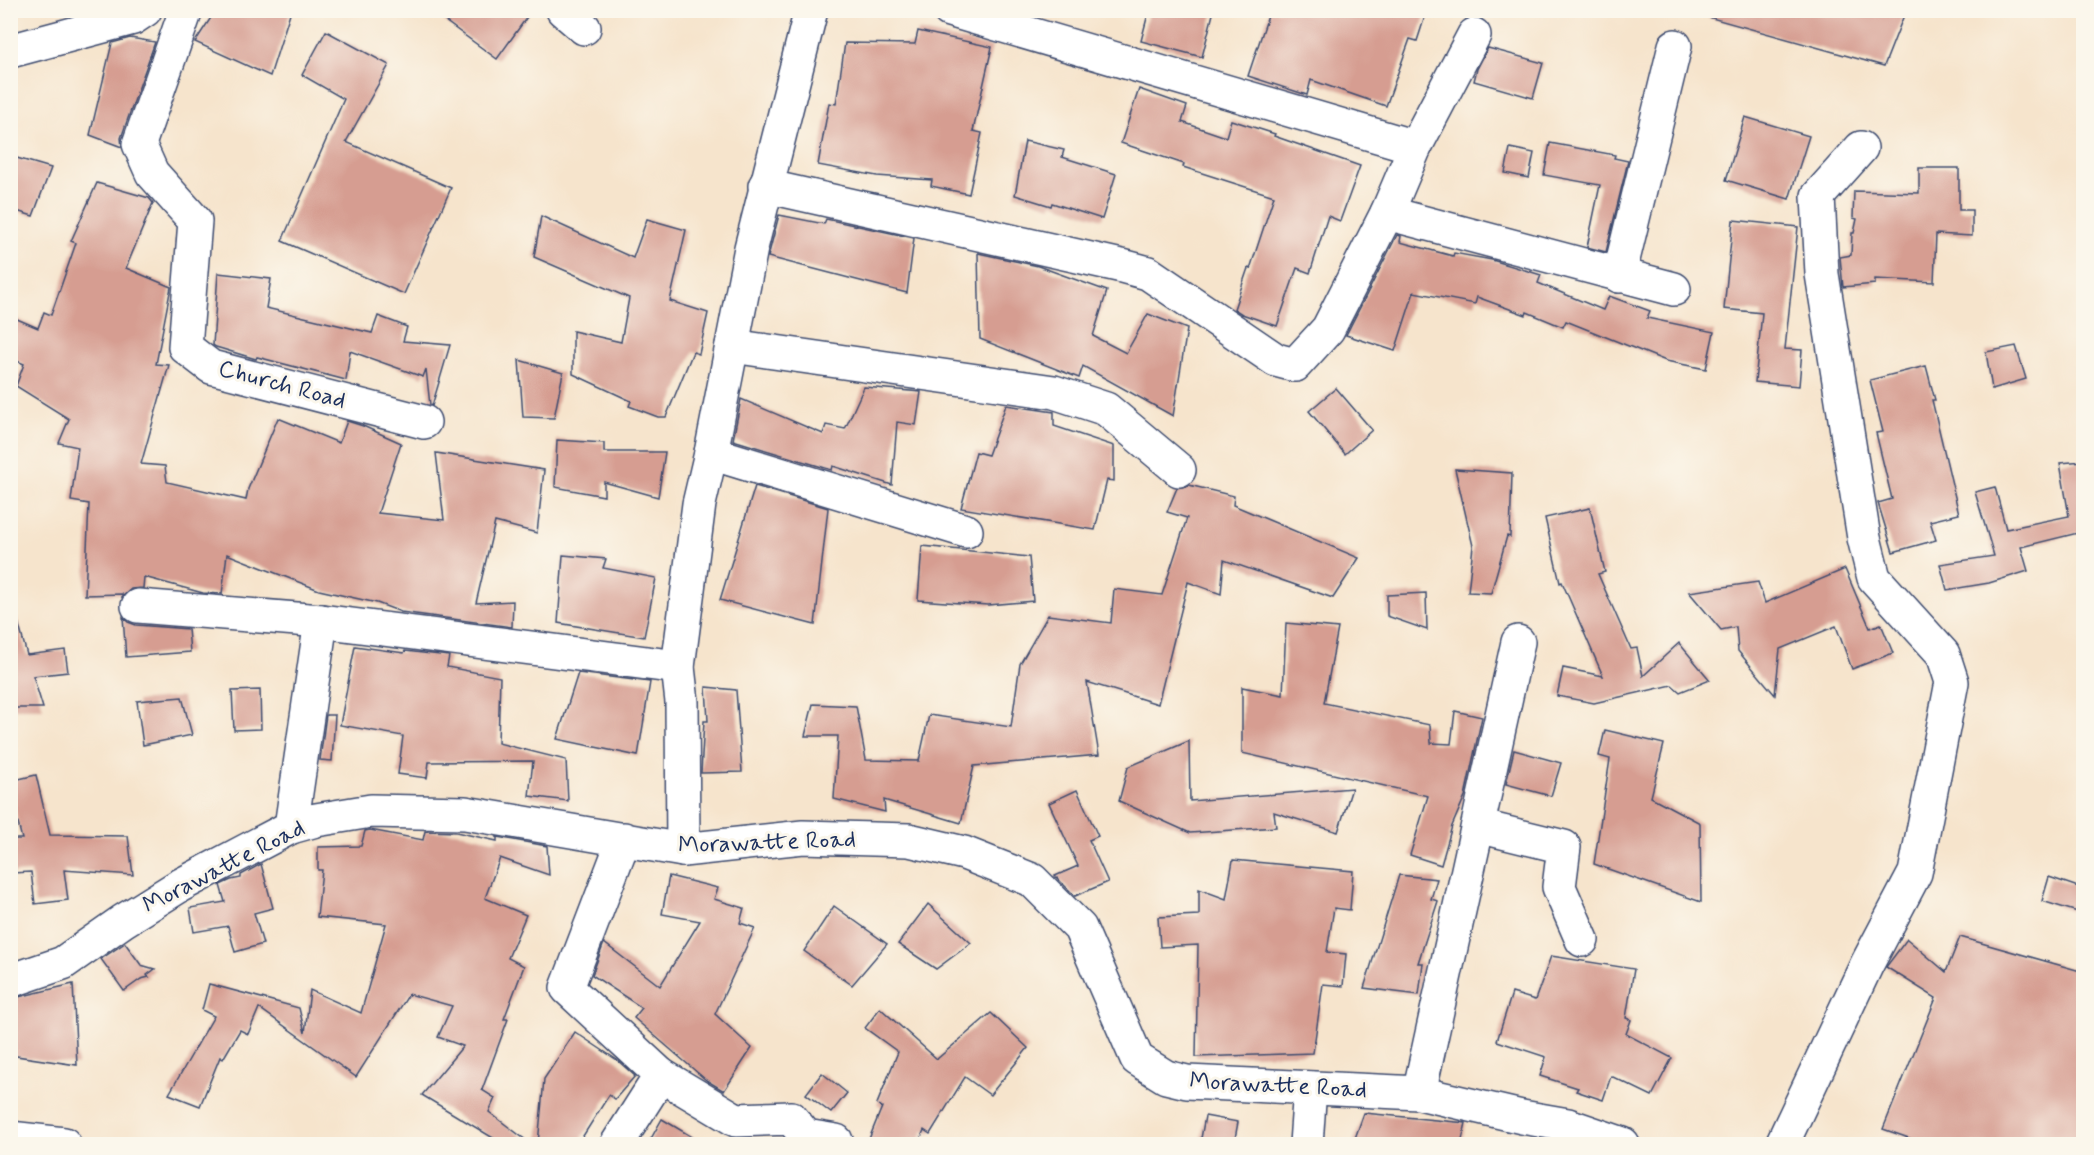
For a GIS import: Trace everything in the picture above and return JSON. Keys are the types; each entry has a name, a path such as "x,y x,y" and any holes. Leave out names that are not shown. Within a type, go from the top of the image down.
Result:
{"street":[{"path":"10,51 133,18 146,10"},
{"name":"Church Road","path":"186,10 139,144 152,173 195,221 185,347 211,367 424,422"},
{"path":"683,850 682,702 678,667 699,504 765,186 812,10"},
{"path":"950,10 1415,147"},
{"path":"765,186 1148,273 1276,360 1295,364 1328,329 1388,213 1415,147 1474,35"},
{"path":"1619,276 1675,46"},
{"path":"1782,1144 1867,964 1915,873 1952,682 1943,654 1874,579 1864,538 1822,274 1818,196 1861,148"},
{"path":"1388,213 1674,289"},
{"path":"732,346 1054,392 1106,409 1179,470"},
{"path":"711,453 966,531"},
{"path":"138,606 321,621 678,667"},
{"path":"291,827 321,621"},
{"path":"1419,1093 1518,642"},
{"name":"Morawatte Road","path":"10,981 63,963 123,921 179,886 291,827 316,820 371,811 465,813 683,850 804,837 909,840 964,853 1032,880 1080,928 1137,1059 1166,1077 1187,1082 1419,1093 1520,1131 1568,1125 1623,1144"},
{"path":"1478,826 1564,847 1559,887 1582,940"},
{"path":"624,839 567,988 661,1075 736,1120 791,1118 806,1136 836,1141 837,1144"},
{"path":"617,1144 661,1075"},
{"path":"1306,1144 1310,1089"},
{"path":"10,1138 64,1144"}],"building":[{"path":"216,10 291,10 270,76 195,42"},
{"path":"430,10 532,10 497,59"},
{"path":"1149,10 1214,10 1202,57 1141,41"},
{"path":"1270,10 1427,10 1417,41 1410,39 1386,106 1311,80 1307,95 1248,76"},
{"path":"1708,10 1906,10 1884,66 1708,17"},
{"path":"326,31 389,65 346,142 451,188 404,294 282,241 344,99 302,75"},
{"path":"918,31 992,47 973,131 982,133 969,194 931,186 932,180 877,176 818,165 829,103 836,104 845,43 915,44"},
{"path":"130,38 155,42 121,138 122,147 90,135 112,43"},
{"path":"1488,48 1543,63 1533,98 1474,81 1477,69"},
{"path":"1139,89 1187,106 1182,122 1226,137 1231,120 1360,166 1340,221 1328,216 1310,273 1297,268 1277,326 1234,309 1274,196 1183,167 1184,164 1121,143"},
{"path":"1745,117 1809,136 1789,199 1726,180"},
{"path":"1025,141 1064,150 1062,157 1116,174 1102,219 1052,203 1051,206 1015,195"},
{"path":"1550,143 1615,155 1614,158 1628,161 1606,252 1587,247 1600,185 1544,175"},
{"path":"1510,148 1534,153 1529,178 1505,173"},
{"path":"10,156 51,168 33,216 10,209"},
{"path":"1919,168 1959,168 1959,210 1972,210 1972,236 1936,234 1934,282 1875,279 1875,284 1843,287 1840,257 1851,255 1852,233 1854,233 1857,219 1853,218 1854,191 1919,193"},
{"path":"97,183 149,198 153,203 126,268 171,287 156,364 169,365 141,464 165,466 167,482 246,500 248,489 278,418 339,443 347,421 401,443 378,513 444,520 436,453 544,470 537,533 495,522 476,603 513,601 512,627 401,612 377,603 319,590 227,554 222,594 203,593 144,577 143,588 131,589 122,597 122,594 85,595 89,504 71,501 78,447 59,443 69,419 16,386 24,364 10,358 10,316 38,328 44,312 51,315 76,243 71,241"},
{"path":"779,215 824,224 826,219 914,238 907,293 768,257"},
{"path":"541,216 633,258 647,219 686,230 670,301 708,313 699,354 693,352 666,417 658,417 629,406 631,401 573,374 573,331 621,342 629,298 534,257"},
{"path":"1733,220 1798,227 1785,349 1802,350 1799,386 1755,382 1762,313 1724,309"},
{"path":"1397,235 1401,236 1400,242 1453,256 1454,253 1492,260 1541,275 1538,283 1603,310 1609,296 1650,311 1647,318 1714,332 1706,369 1666,361 1566,321 1563,327 1527,312 1526,315 1477,297 1475,304 1414,292 1395,351 1346,335"},
{"path":"978,253 1038,266 1107,291 1093,336 1126,353 1148,314 1187,329 1173,416 1083,366 1079,378 980,339"},
{"path":"218,273 271,279 266,308 372,333 378,316 407,327 403,341 450,345 432,406 430,405 426,369 423,377 350,351 346,380 216,347 213,345"},
{"path":"2016,346 2026,379 1992,389 1986,352"},
{"path":"519,360 563,373 554,418 523,417"},
{"path":"1926,366 1959,514 1930,521 1936,540 1893,552 1878,503 1892,499 1876,433 1883,432 1870,380"},
{"path":"864,387 921,392 916,425 897,422 892,485 833,466 832,470 733,440 741,399 823,434 826,425 845,429"},
{"path":"1336,388 1372,430 1345,454 1309,411"},
{"path":"1006,405 1054,412 1054,426 1114,446 1114,481 1107,480 1095,530 961,508 976,452 988,455"},
{"path":"557,440 604,443 604,452 665,452 658,497 604,482 604,496 555,487"},
{"path":"2084,461 2082,532 2021,547 2028,571 1989,583 1947,590 1940,564 1994,556 1975,492 1995,487 2006,529 2069,516 2060,463"},
{"path":"1455,469 1512,473 1510,537 1507,536 1491,593 1468,592 1473,546"},
{"path":"1189,485 1234,496 1233,505 1359,558 1333,598 1224,560 1221,594 1188,582 1158,704 1087,682 1099,755 974,766 961,823 884,800 885,812 834,799 838,736 805,736 813,704 856,706 866,760 919,761 929,715 1011,727 1020,664 1048,615 1111,623 1114,589 1162,595 1187,518 1167,512 1177,488"},
{"path":"755,486 828,508 815,625 720,600"},
{"path":"1590,508 1605,572 1598,574 1631,649 1637,648 1643,676 1679,643 1710,680 1680,692 1672,685 1594,703 1557,696 1563,668 1603,676 1562,582 1560,583 1545,518"},
{"path":"922,546 1029,557 1033,601 988,605 918,600"},
{"path":"563,555 606,559 603,568 656,578 644,637 558,623"},
{"path":"1845,569 1870,628 1881,624 1893,653 1852,669 1836,626 1780,649 1775,695 1738,651 1736,627 1721,630 1689,592 1758,582 1765,603"},
{"path":"1426,593 1427,630 1387,616 1387,595"},
{"path":"123,617 136,625 188,629 190,652 126,657"},
{"path":"17,618 27,655 65,650 68,672 33,676 43,708 10,708 10,619"},
{"path":"1286,623 1338,628 1324,703 1430,725 1431,743 1451,744 1455,711 1482,717 1465,796 1452,826 1441,865 1410,855 1428,796 1242,753 1242,687 1283,695"},
{"path":"355,646 449,656 447,667 500,677 498,743 566,760 568,801 529,796 533,761 429,762 427,778 398,774 403,736 340,725"},
{"path":"578,673 650,682 638,756 557,739"},
{"path":"706,687 736,690 742,772 701,773 704,721 708,721"},
{"path":"260,690 261,729 234,730 232,691"},
{"path":"182,697 192,735 143,745 137,701"},
{"path":"326,715 335,715 332,761 320,760"},
{"path":"1605,730 1664,744 1651,797 1700,823 1701,902 1594,864 1610,759 1599,756"},
{"path":"1189,741 1190,801 1352,788 1338,832 1274,812 1276,827 1190,833 1119,801 1128,767"},
{"path":"1514,750 1561,763 1551,796 1506,784"},
{"path":"36,775 50,835 128,836 133,875 64,870 68,900 35,904 31,872 11,873 10,839 22,839 10,792 10,781"},
{"path":"1077,790 1098,836 1089,840 1108,882 1075,896 1055,876 1078,866 1049,803"},
{"path":"365,831 423,840 425,831 456,832 497,841 497,837 547,846 549,875 500,858 485,898 526,915 508,958 524,966 504,1019 508,1019 482,1090 495,1098 489,1112 531,1144 503,1144 422,1095 463,1046 438,1037 452,1006 409,994 356,1077 259,1008 248,1034 240,1030 223,1059 220,1057 200,1106 169,1094 214,1016 202,1010 209,984 299,1008 305,1033 310,990 361,1013 386,924 317,917 322,870 318,870 318,847 361,846"},
{"path":"1233,860 1353,871 1350,910 1334,908 1327,952 1346,954 1343,986 1323,984 1313,1053 1196,1057 1198,945 1160,947 1158,917 1199,915 1199,889 1226,899"},
{"path":"261,864 273,908 254,913 263,944 235,952 228,926 194,932 190,908 225,902 220,885 241,878 241,875"},
{"path":"1399,875 1437,879 1431,899 1438,901 1418,963 1423,963 1419,995 1364,988"},
{"path":"669,876 718,888 714,899 744,908 740,923 755,928 715,1014 752,1048 724,1091 706,1080 634,1018 642,1008 592,975 604,943 660,986 700,921 662,914"},
{"path":"2049,877 2084,889 2084,914 2042,901"},
{"path":"928,904 971,943 936,969 898,944"},
{"path":"834,906 887,944 852,985 804,951"},
{"path":"1960,937 2084,972 2084,1144 1926,1144 1883,1129 1936,998 1886,967 1907,939 1946,972"},
{"path":"125,943 141,965 155,969 147,975 149,977 141,979 124,991 101,959"},
{"path":"1551,956 1634,969 1626,1018 1631,1020 1626,1034 1672,1058 1652,1096 1611,1076 1603,1100 1576,1091 1578,1088 1540,1076 1546,1057 1497,1041 1512,993 1535,1000"},
{"path":"73,984 77,1065 10,1055 10,999"},
{"path":"880,1008 937,1059 991,1013 1028,1048 990,1095 965,1077 930,1134 924,1130 918,1144 867,1144 882,1107 877,1104 898,1052 865,1028"},
{"path":"575,1032 617,1060 635,1076 615,1099 609,1095 578,1144 538,1144 544,1079"},
{"path":"822,1073 847,1093 831,1113 806,1094"},
{"path":"1364,1113 1466,1123 1461,1144 1353,1144"},
{"path":"1205,1116 1238,1122 1234,1144 1200,1144"},
{"path":"662,1119 704,1144 648,1144"}]}
